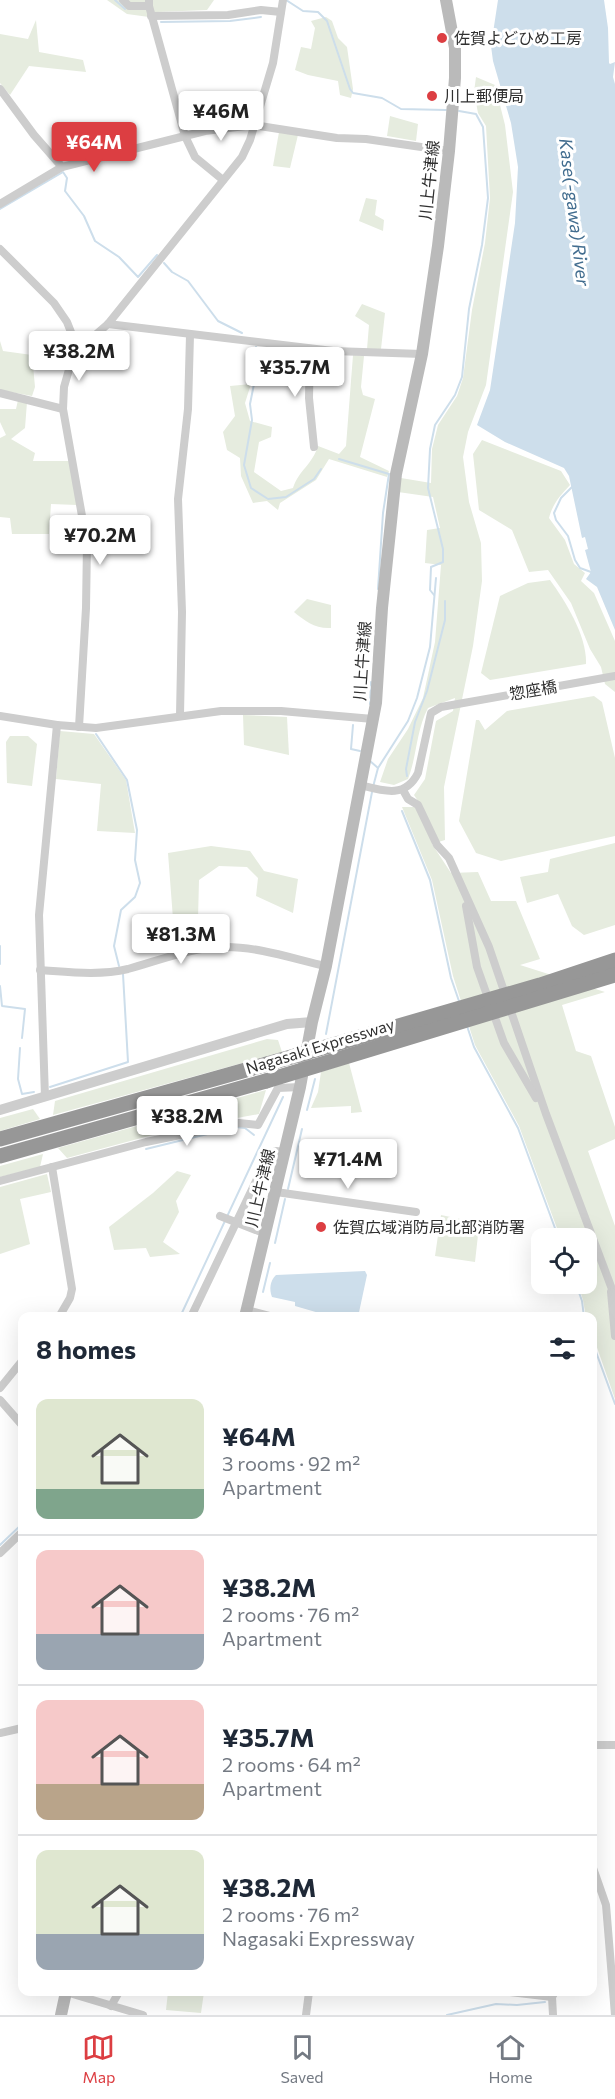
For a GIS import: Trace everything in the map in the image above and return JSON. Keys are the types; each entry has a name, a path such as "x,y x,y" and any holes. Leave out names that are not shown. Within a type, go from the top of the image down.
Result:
{"highway":[{"name":"Nagasaki Expressway","path":"0,1139 540,985 615,960"},
{"name":"Nagasaki Expressway","path":"0,1155 266,1081 615,975"}],"main road":[{"name":"川上牛津線","path":"246,1312 276,1192 326,966 363,786 376,703 382,608 396,474 422,354 449,152 455,48 446,0"},
{"path":"61,2015 65,1996"}],"street":[{"path":"123,0 129,6 149,3 185,136 195,157 223,180"},
{"path":"80,727 87,544 63,409 63,387 78,350 108,324 242,157 250,140 273,63 283,0"},
{"path":"152,16 228,15 261,10 282,12"},
{"path":"0,89 34,135 62,167"},
{"path":"0,204 62,167 205,131 253,125 449,152"},
{"path":"0,249 54,303 68,322 78,350"},
{"path":"108,324 310,349 422,354"},
{"path":"180,715 182,612 178,499 188,409 190,335"},
{"path":"310,349 309,398 314,447"},
{"path":"0,393 63,409"},
{"name":"惣座橋","path":"403,790 414,782 431,713 441,707 615,676"},
{"path":"0,716 80,727 109,727 220,711 281,711 373,719"},
{"path":"45,1097 39,915 57,725"},
{"path":"363,786 388,792 403,790 408,800 418,805 437,845 449,858 489,947 546,1114 615,1297"},
{"path":"464,891 477,967 504,1043 546,1114"},
{"path":"40,970 96,973 126,969 178,953 224,947 245,948 326,966"},
{"path":"0,1110 287,1024 312,1022"},
{"path":"0,1181 146,1142 239,1122 258,1125 279,1088 300,1087"},
{"path":"193,1312 268,1156 276,1151 285,1152"},
{"path":"52,1167 72,1288 70,1298 62,1312"},
{"path":"276,1192 416,1212"},
{"path":"220,1216 266,1234"},
{"path":"610,1283 615,1336"},
{"path":"0,1388 18,1366"},
{"path":"0,1400 18,1420"},
{"path":"0,1553 18,1536"},
{"path":"0,1733 18,1729"},
{"path":"597,1745 615,1745"},
{"path":"597,1880 606,1905 615,2015"},
{"path":"597,1894 602,1895"},
{"path":"79,1996 143,2015"},
{"path":"111,2006 117,1996"},
{"path":"306,2015 308,1996"},
{"path":"553,2015 554,1996"}],"shaded area":[{"path":"107,0 214,0 207,10 157,12 149,17 127,14"},
{"path":"326,17 332,21 338,38 347,47 353,89 351,98 340,95 338,81 295,70 301,47 311,49 315,28 311,21"},
{"path":"36,20 39,52 83,60 86,72 29,66 10,95 0,83 0,34 28,39"},
{"path":"476,77 495,85 505,125 513,192 486,385 468,432 463,457 469,502 481,543 482,581 473,646 444,787 445,840 432,844 451,873 478,872 491,901 516,901 540,959 520,965 605,992 562,1005 576,1051 591,1056 615,1127 615,1139 588,1151 615,1226 615,1399 597,1347 597,1312 585,1312 581,1294 597,1294 597,1228 557,1228 519,1126 475,1045 453,976 432,880 402,807 422,807 414,795 425,779 436,721 453,711 455,698 428,708 421,726 408,779 394,785 380,782 388,759 408,729 423,698 435,642 441,565 425,563 427,530 440,528 433,497 398,492 401,478 431,483 432,449 438,425 457,396 463,378 490,198 486,126 478,113 474,92"},
{"path":"390,116 418,124 416,141 387,136"},
{"path":"279,132 298,135 290,168 273,166"},
{"path":"366,198 377,200 375,215 384,220 383,231 359,221"},
{"path":"362,304 385,313 381,349 367,349 369,325 355,316"},
{"path":"0,341 3,351 32,355 35,387 32,396 0,390"},
{"path":"353,355 364,356 361,387 363,395 375,399 360,457 389,471 387,477 329,459 316,480 280,503 278,510 267,501 253,503 241,476 240,458 227,450 223,432 235,416 230,386 251,384 245,403 250,421 272,427 271,437 259,442 254,472 281,491 293,488 318,446 339,454 346,446"},
{"path":"18,400 27,402 25,428 11,439 35,453 33,461 69,461 77,505 51,504 49,534 12,534 10,518 0,517 0,438 6,435 0,422 0,409 16,409"},
{"path":"482,440 561,471 570,485 560,496 549,518 565,540 574,564 585,573 581,581 594,593 615,641 615,692 605,684 601,667 590,649 571,603 548,570 529,572 512,530 479,510 473,454"},
{"path":"550,580 563,598 579,631 586,664 490,680 481,673 500,596 528,583"},
{"path":"307,599 331,605 331,628 315,626 294,612"},
{"path":"594,696 602,702 615,758 615,836 501,861 476,853 459,821 476,720 479,720 485,730 507,711"},
{"path":"243,715 287,717 289,755 244,745"},
{"path":"60,731 94,734 126,780 135,833 97,831 101,784 56,779"},
{"path":"10,736 28,736 37,744 32,786 7,783 6,742"},
{"path":"615,843 615,925 584,935 572,926 558,894 527,903 520,877 548,872 550,859"},
{"path":"211,846 250,851 264,871 298,879 293,913 256,896 258,878 247,867 219,866 199,880 198,919 173,919 168,853"},
{"path":"267,1039 278,1040 282,1052 53,1115 55,1101"},
{"path":"349,1063 362,1112 351,1113 351,1106 311,1108 318,1092 321,1072"},
{"path":"266,1090 259,1114 171,1130 67,1158 58,1148"},
{"path":"33,1109 40,1119 0,1131 0,1118"},
{"path":"43,1154 40,1167 0,1177 0,1166"},
{"path":"177,1171 191,1175 176,1201 179,1212 163,1242 180,1254 150,1257 146,1248 114,1250 109,1227"},
{"path":"47,1174 51,1192 20,1199 30,1244 0,1254 0,1187"},
{"path":"441,1215 470,1221 468,1233 478,1235 475,1262 435,1256"},
{"path":"168,1996 203,1996 201,2013 166,2010"}],"water":[{"name":"Kase(-gawa) River","path":"498,0 604,0 609,63 615,62 613,77 615,84 615,630 597,587 586,579 591,572 585,550 588,549 585,537 582,538 569,476 564,468 505,442 477,425 490,390 515,223 518,167 511,123 493,61 491,46"},
{"path":"365,1271 367,1275 359,1312 316,1312 295,1306 295,1302 272,1297 271,1282 276,1275"}],"waterway":[{"path":"115,0 125,9"},
{"path":"286,0 303,11 318,12 327,21 353,93 382,98 401,109 446,110"},
{"path":"161,22 230,21 261,17"},
{"path":"434,595 430,590 431,567 443,562 443,549 428,488 430,449 435,425 455,395 462,377 469,309 482,245 488,198 483,127 476,114 459,111"},
{"path":"0,209 63,172 67,178 65,191 84,216 95,241 119,257 138,277 157,255"},
{"path":"164,263 172,272 188,281 218,321 242,333"},
{"path":"256,347 253,364 254,384 250,404 252,420 244,465 251,488 268,499 286,497 314,479 321,469"},
{"path":"339,459 389,474 383,513 378,589"},
{"path":"572,487 561,498 554,513 556,520 568,536 575,560 580,568 591,572"},
{"path":"373,787 378,768 408,721 417,698 430,647 436,578"},
{"path":"407,776 406,769 415,722 427,691 445,620 445,601"},
{"path":"370,704 371,682"},
{"path":"353,725 351,749 360,751"},
{"path":"96,734 127,780 137,830 135,860 140,883 135,897 121,910 114,946 119,966"},
{"path":"370,761 378,768"},
{"path":"326,1034 372,792"},
{"path":"402,811 430,880 451,978 460,1004"},
{"path":"0,946 0,964"},
{"path":"50,1087 128,1062 123,974"},
{"path":"0,986 2,1006 25,1009 22,1038"},
{"path":"467,1026 474,1047 518,1128 555,1228"},
{"path":"20,1048 18,1079 22,1094 34,1092"},
{"path":"307,1110 315,1079"},
{"path":"182,1312 283,1097"},
{"path":"236,1127 245,1128 254,1135"},
{"path":"146,1149 228,1129"},
{"path":"288,1189 302,1129"},
{"path":"275,1243 285,1199"},
{"path":"263,1292 270,1263"},
{"path":"580,1294 583,1312"},
{"path":"597,1355 615,1404"},
{"path":"0,1545 18,1528"},
{"path":"447,2015 496,2004 517,2005 545,2002"}],"place":[{"name":"佐賀よどひめ工房","path":"442,38"},
{"name":"川上郵便局","path":"432,96"},
{"name":"佐賀広域消防局北部消防署","path":"321,1227"}]}
